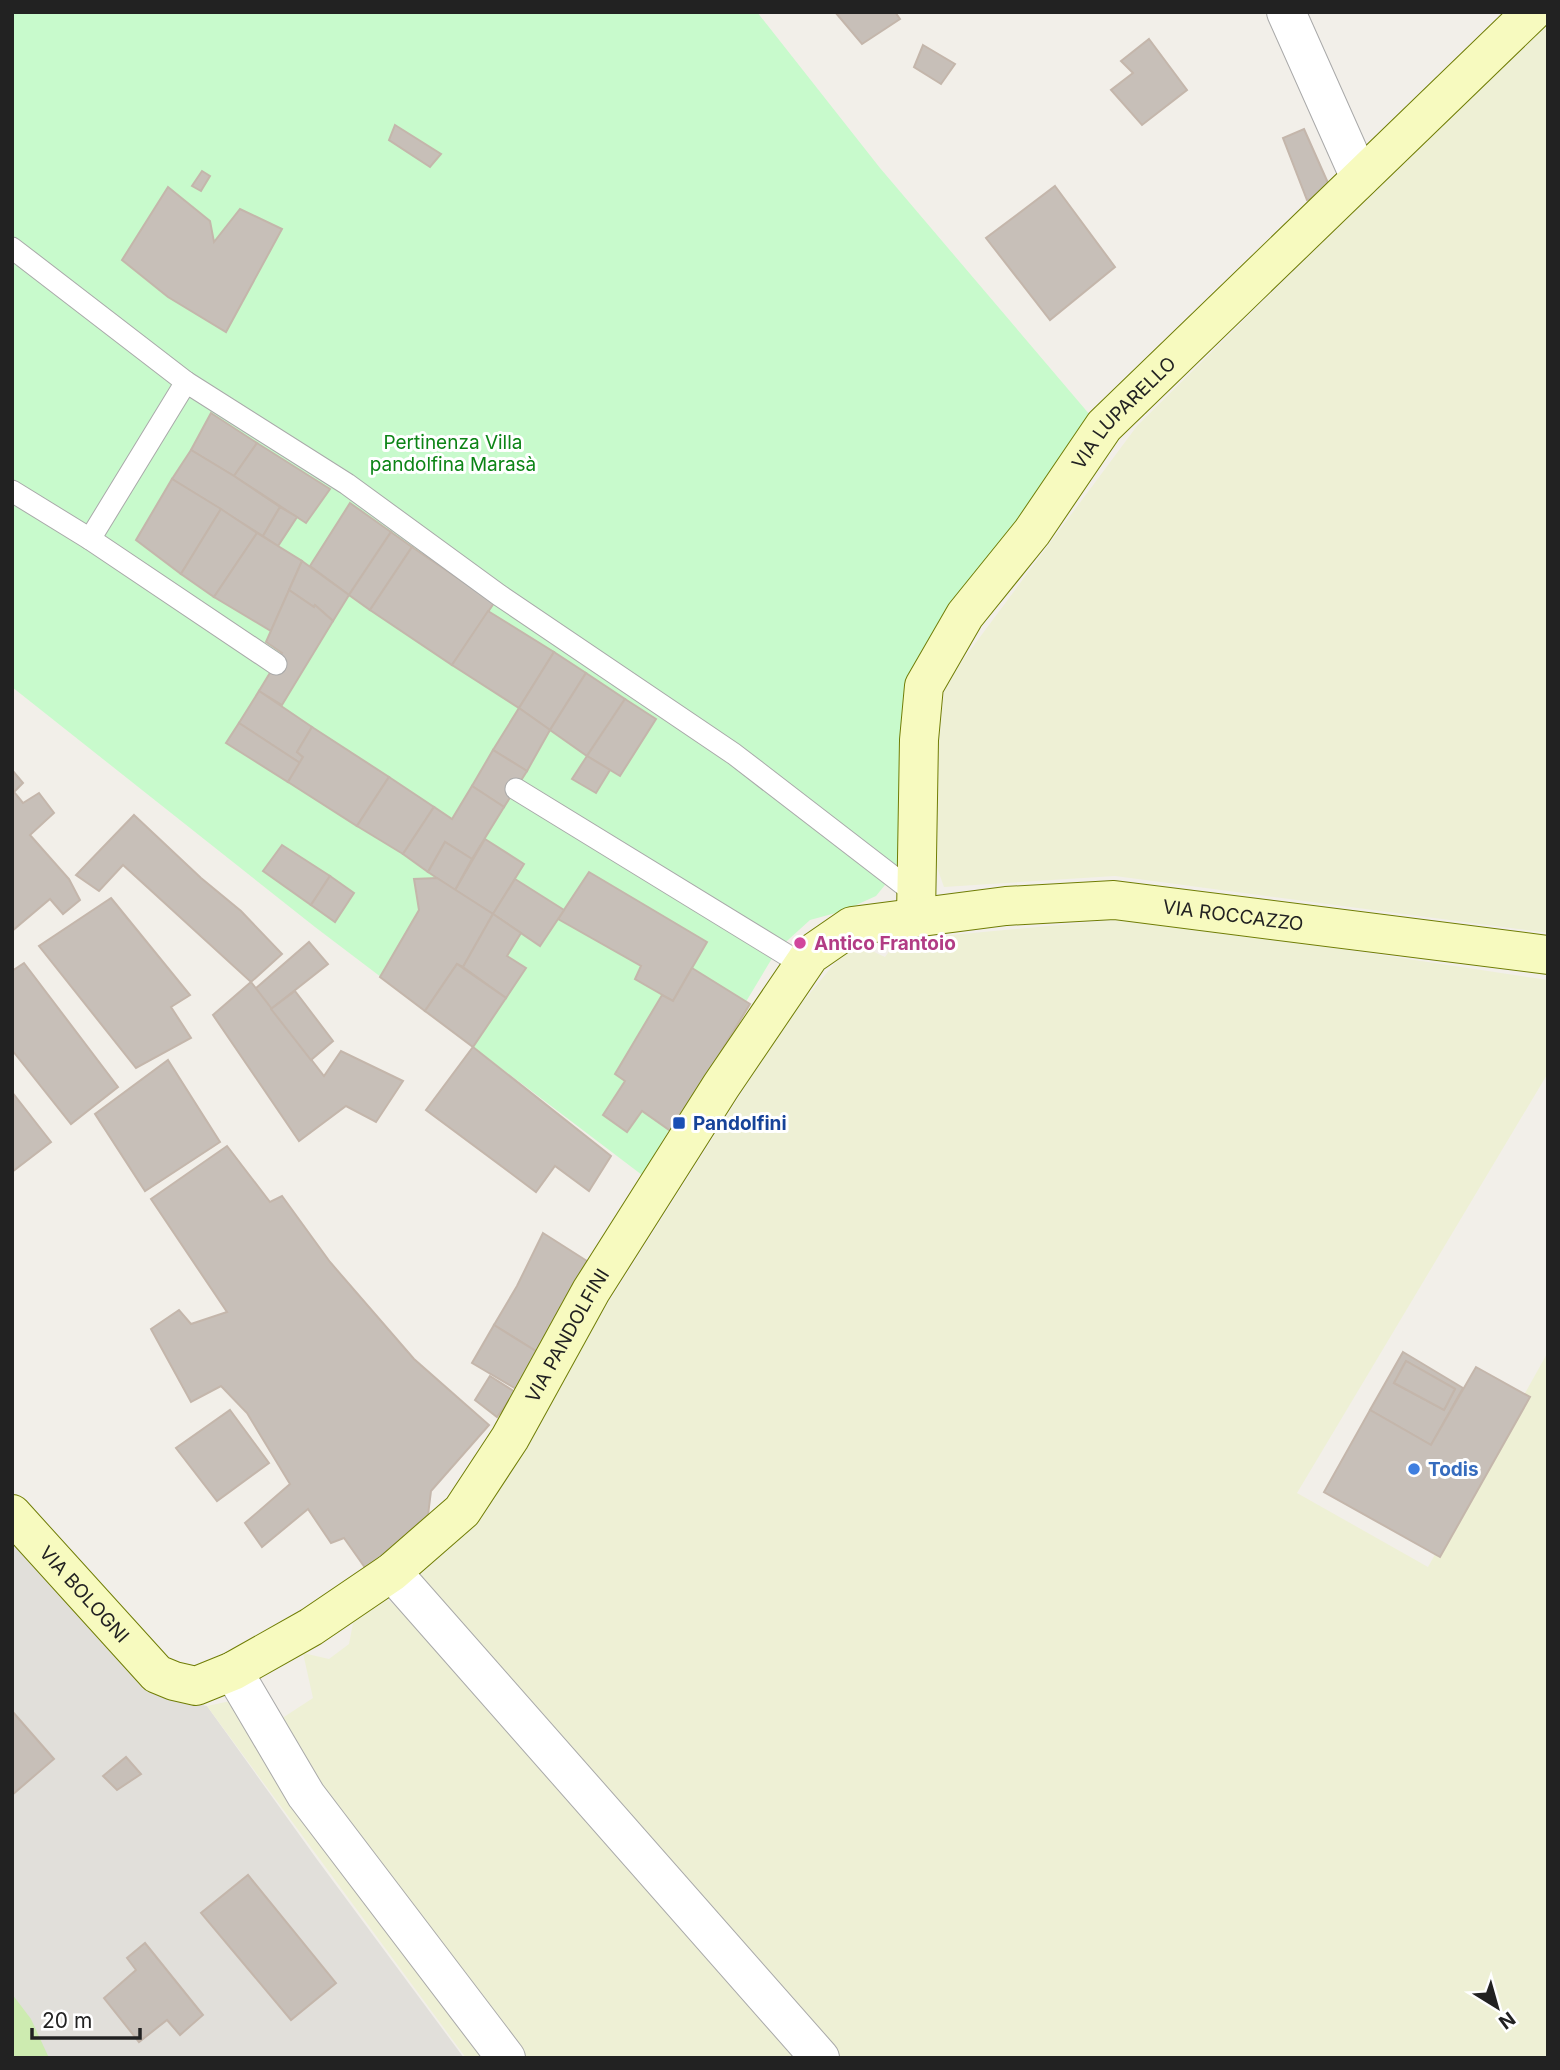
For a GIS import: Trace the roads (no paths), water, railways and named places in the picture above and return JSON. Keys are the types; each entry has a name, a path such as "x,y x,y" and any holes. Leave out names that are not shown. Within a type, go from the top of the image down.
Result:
{"street":[{"path":"1286,12 1360,178"},
{"name":"VIA LUPARELLO","path":"916,906 919,740 924,685 965,615 1032,532 1104,426 1532,12"},
{"name":"VIA ROCCAZZO","path":"916,906 1006,906 1114,900 1548,955"},
{"name":"VIA PANDOLFINI","path":"157,1674 196,1686 233,1671 311,1627 392,1572 462,1511 510,1438 590,1291 720,1086 810,955 852,926 916,906"},
{"name":"VIA BOLOGNI","path":"12,1514 157,1674"},
{"path":"392,1572 820,2058"},
{"path":"233,1671 306,1795 506,2058"}],"lane":[{"path":"12,248 187,382 347,484 499,596 734,754 916,906"},
{"path":"90,539 187,382"},
{"path":"12,491 90,539 276,664"},
{"path":"516,789 803,965"}],"place":[{"name":"Antico Frantoio","path":"800,943"},
{"name":"Pandolfini","path":"679,1123"},
{"name":"Todis","path":"1414,1469"}],"park label":[{"name":"Pertinenza Villa pandolfina Marasà","path":"453,453"}]}
